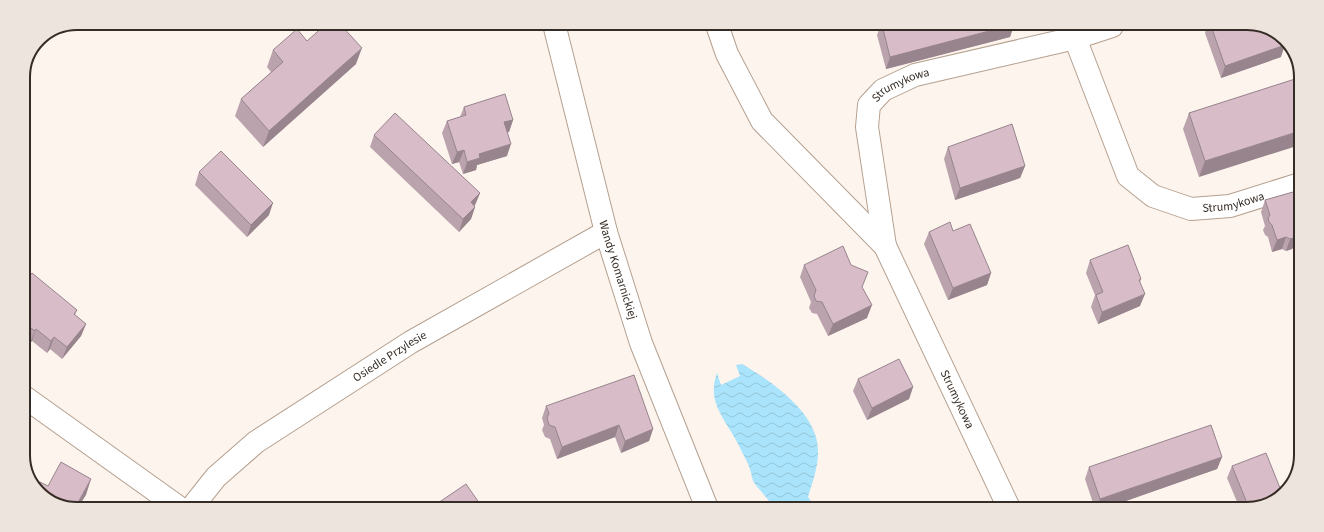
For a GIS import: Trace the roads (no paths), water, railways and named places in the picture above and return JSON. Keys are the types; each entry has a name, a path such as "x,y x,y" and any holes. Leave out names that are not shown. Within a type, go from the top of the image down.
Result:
{"street":[{"name":"Wandy Komarnickiej","path":"556,30 606,232 642,343 705,502"},
{"name":"Strumykowa","path":"719,30 727,54 762,121 885,246"},
{"name":"Strumykowa","path":"1006,502 885,246 867,127 869,105 883,90 915,75 1076,38 1100,30"},
{"name":"Strumykowa","path":"1076,38 1128,176 1153,196 1191,209 1230,206 1294,186"},
{"name":"Osiedle Przylesie","path":"197,502 216,477 256,442 411,342 606,232"},
{"path":"30,401 171,502"}],"water":[{"path":"742,364 779,389 792,400 811,425 816,439 818,453 816,470 808,497 812,502 770,502 753,481 746,460 719,411 714,393 714,384 717,373 721,385 740,376 736,365"}]}
